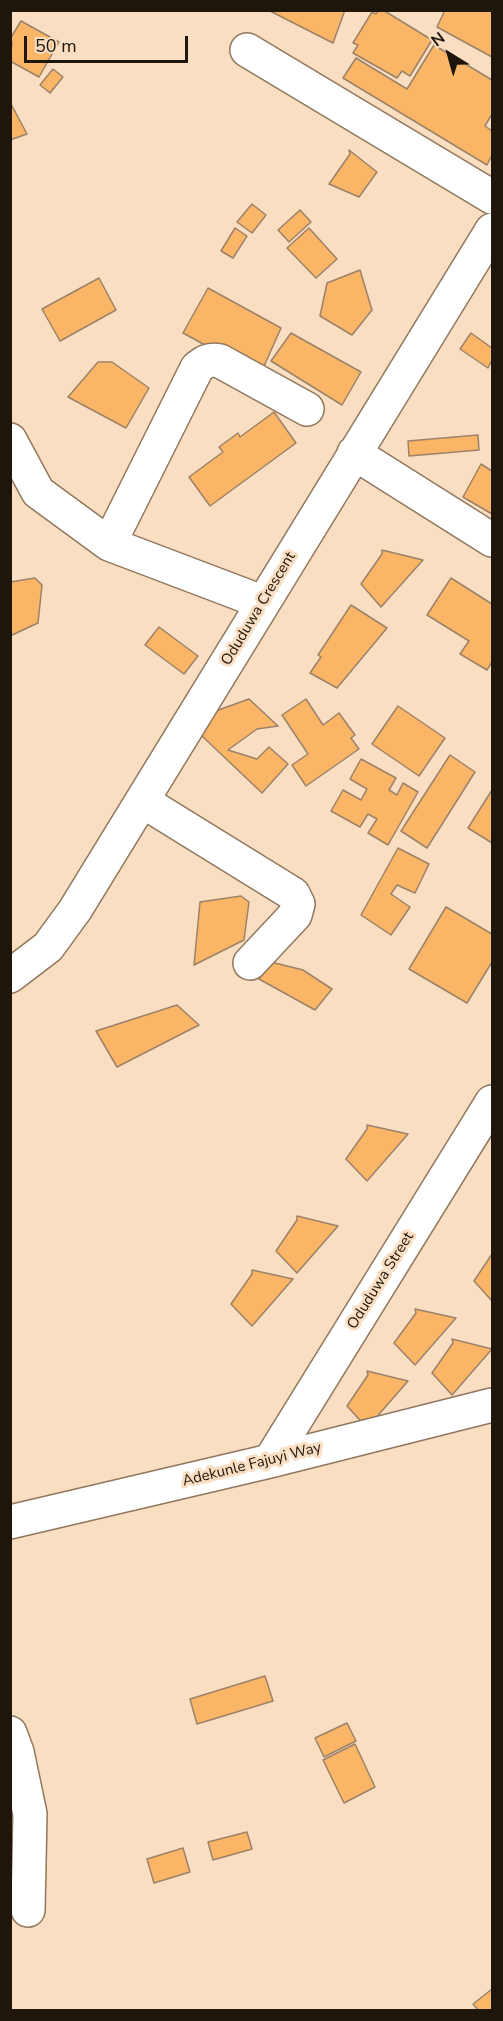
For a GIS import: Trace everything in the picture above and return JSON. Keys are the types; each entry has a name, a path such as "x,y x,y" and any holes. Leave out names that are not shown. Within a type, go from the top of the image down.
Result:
{"street":[{"path":"247,50 492,197"},
{"name":"Oduduwa Crescent","path":"10,976 48,947 75,910 492,230"},
{"path":"109,544 197,368 203,363 211,359 220,361 308,409"},
{"path":"10,440 24,496 109,544 262,602"},
{"path":"354,453 492,540"},
{"path":"143,799 157,810 293,894 298,904 295,915 250,963"},
{"name":"Oduduwa Street","path":"270,1461 492,1102"},
{"name":"Adekunle Fajuyi Way","path":"10,1522 270,1461 492,1405"},
{"path":"10,1733 17,1752 30,1814 28,1910"}],"building":[{"path":"268,10 345,10 333,43"},
{"path":"378,10 383,10 432,40 410,76 402,71 397,78 353,53 358,45 353,43 372,12 376,14"},
{"path":"445,10 492,10 492,57 437,27"},
{"path":"21,21 59,42 39,77 10,61 12,43 10,39"},
{"path":"434,45 492,80 492,114 485,126 492,131 492,155 487,165 343,78 356,58 407,89"},
{"path":"53,69 63,77 50,93 40,85"},
{"path":"10,102 27,134 10,140"},
{"path":"349,150 377,172 359,197 329,184 350,154"},
{"path":"252,204 266,215 252,233 237,222"},
{"path":"300,210 311,222 289,242 278,230"},
{"path":"235,228 247,236 233,258 221,251"},
{"path":"309,228 337,259 316,278 287,248"},
{"path":"360,270 372,310 352,335 320,316 327,283"},
{"path":"99,278 116,310 60,341 42,309"},
{"path":"208,288 281,328 260,375 183,333"},
{"path":"291,333 361,372 342,405 271,361"},
{"path":"471,333 492,348 492,360 488,368 460,349"},
{"path":"98,362 112,362 149,388 126,428 68,397"},
{"path":"274,412 296,443 210,506 189,477 223,452 219,447 238,433 240,437"},
{"path":"478,435 479,450 409,456 408,441"},
{"path":"481,464 492,471 492,514 463,497"},
{"path":"382,550 423,560 381,607 361,584 382,554"},
{"path":"35,578 42,585 38,623 10,636 10,582"},
{"path":"451,578 492,604 492,662 487,670 460,654 469,641 427,615"},
{"path":"351,605 387,628 337,688 310,673 321,657 318,655"},
{"path":"159,627 198,656 184,674 145,645"},
{"path":"249,699 278,726 257,729 228,750 257,759 269,747 288,764 262,793 202,736 213,712"},
{"path":"306,699 323,725 339,713 355,735 351,738 359,749 306,786 292,765 308,754 282,715"},
{"path":"398,706 445,738 419,776 372,744"},
{"path":"450,755 475,772 427,848 401,831"},
{"path":"361,759 396,778 389,790 397,795 403,783 418,792 388,845 368,833 377,819 368,814 360,827 331,811 343,790 361,800 367,789 350,779"},
{"path":"492,790 492,843 468,828"},
{"path":"398,848 429,864 415,893 397,885 391,894 410,907 391,935 361,915"},
{"path":"241,896 249,902 244,940 194,965 200,902"},
{"path":"446,907 492,934 492,962 467,1003 409,969"},
{"path":"271,962 303,970 332,989 315,1010 259,979"},
{"path":"177,1005 199,1025 117,1067 96,1031"},
{"path":"367,1125 408,1134 367,1181 346,1159 367,1129"},
{"path":"297,1216 338,1226 297,1273 276,1251 297,1220"},
{"path":"492,1254 492,1301 474,1281"},
{"path":"252,1270 293,1279 252,1326 231,1304 252,1274"},
{"path":"415,1309 456,1318 415,1365 394,1343 416,1313"},
{"path":"452,1339 492,1349 452,1395 432,1373 453,1343"},
{"path":"367,1371 408,1381 367,1428 347,1406 368,1375"},
{"path":"265,1676 273,1701 197,1724 190,1699"},
{"path":"347,1723 356,1741 324,1757 315,1738"},
{"path":"355,1744 375,1787 344,1803 323,1760"},
{"path":"247,1832 252,1849 213,1860 208,1842"},
{"path":"183,1848 190,1872 154,1883 147,1859"},
{"path":"492,1989 492,2010 478,2010 473,2004"}]}
